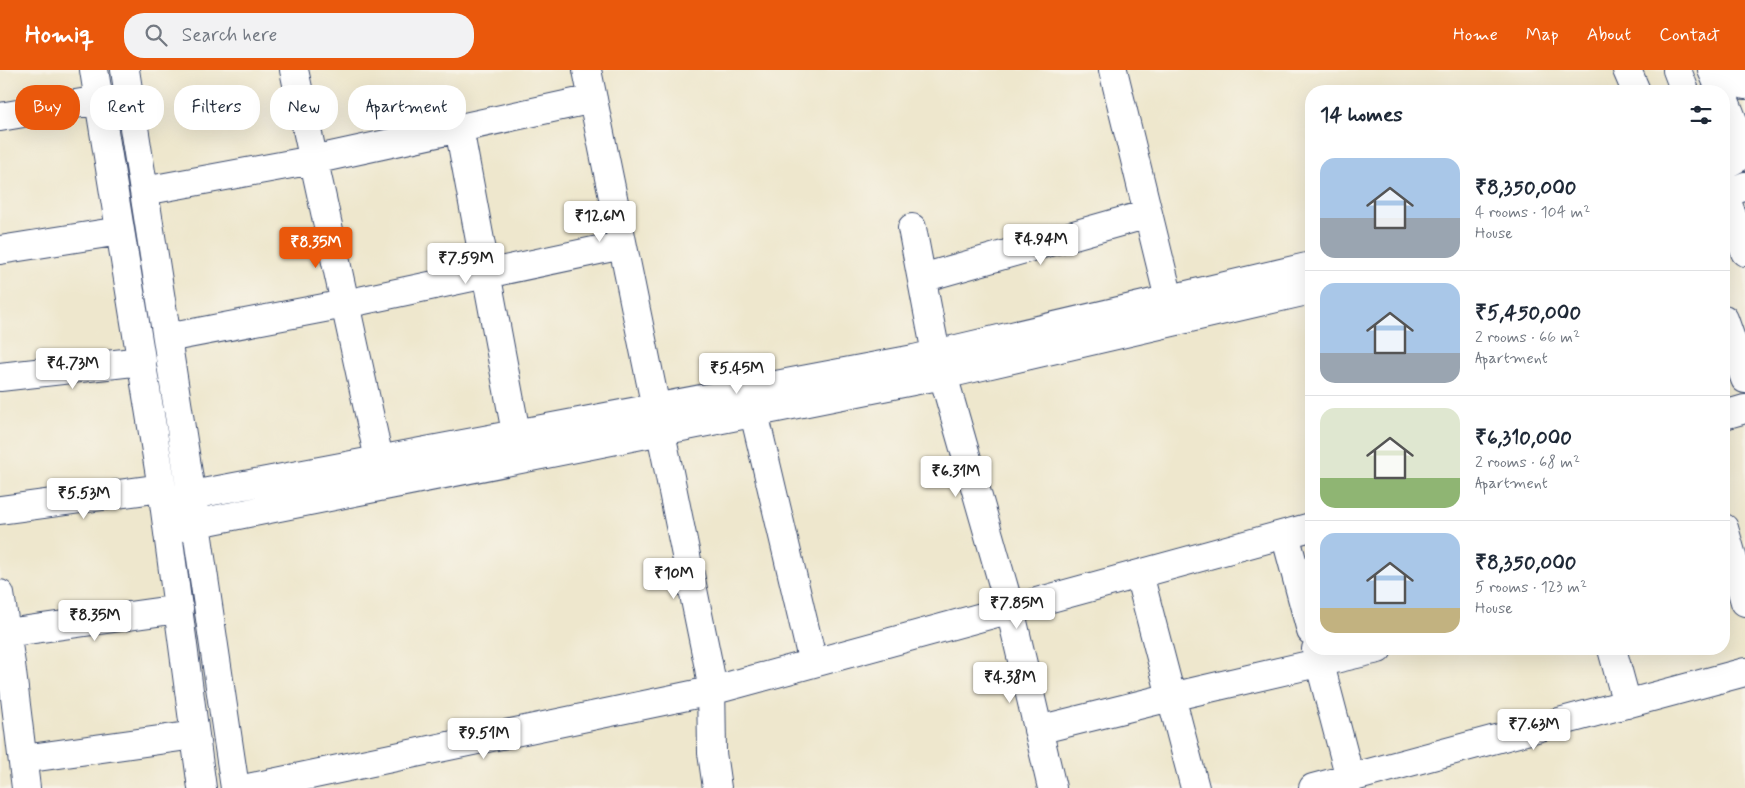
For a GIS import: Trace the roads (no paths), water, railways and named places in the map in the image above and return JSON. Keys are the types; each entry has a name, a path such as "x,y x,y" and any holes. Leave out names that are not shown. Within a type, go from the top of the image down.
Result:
{"main road":[{"path":"94,70 96,85"},
{"path":"125,70 192,495 235,788"},
{"path":"294,70 379,459"},
{"path":"587,70 709,668 712,753 717,788"},
{"path":"1113,70 1169,299"},
{"path":"1627,70 1633,85"},
{"path":"1677,70 1682,85"},
{"path":"1712,70 1718,85"},
{"path":"1739,70 1745,85"},
{"path":"466,126 593,99"},
{"path":"0,117 90,102"},
{"path":"1730,114 1745,153 1730,162"},
{"path":"104,130 163,495 202,788"},
{"path":"144,191 313,160 450,130"},
{"path":"459,130 516,434"},
{"path":"1730,196 1745,252"},
{"path":"922,278 1148,214"},
{"path":"912,228 939,365 1010,609 1052,788"},
{"path":"0,250 120,231"},
{"path":"167,338 345,304 622,245"},
{"path":"0,510 163,495 192,495 516,434 658,419 754,413 939,365 1169,299 1305,267"},
{"path":"168,529 658,419 1305,291"},
{"path":"1730,336 1745,379"},
{"path":"0,377 142,361"},
{"path":"1730,413 1745,409"},
{"path":"754,413 813,663"},
{"path":"248,788 711,690 1305,529"},
{"path":"1285,534 1305,609"},
{"path":"1730,565 1745,602"},
{"path":"1139,574 1195,788"},
{"path":"0,594 6,633 6,665 23,759 26,788"},
{"path":"6,633 179,609"},
{"path":"1614,655 1627,704"},
{"path":"1038,730 1171,697 1318,656 1344,782"},
{"path":"1313,788 1344,782 1745,672"},
{"path":"23,759 195,735"}]}
